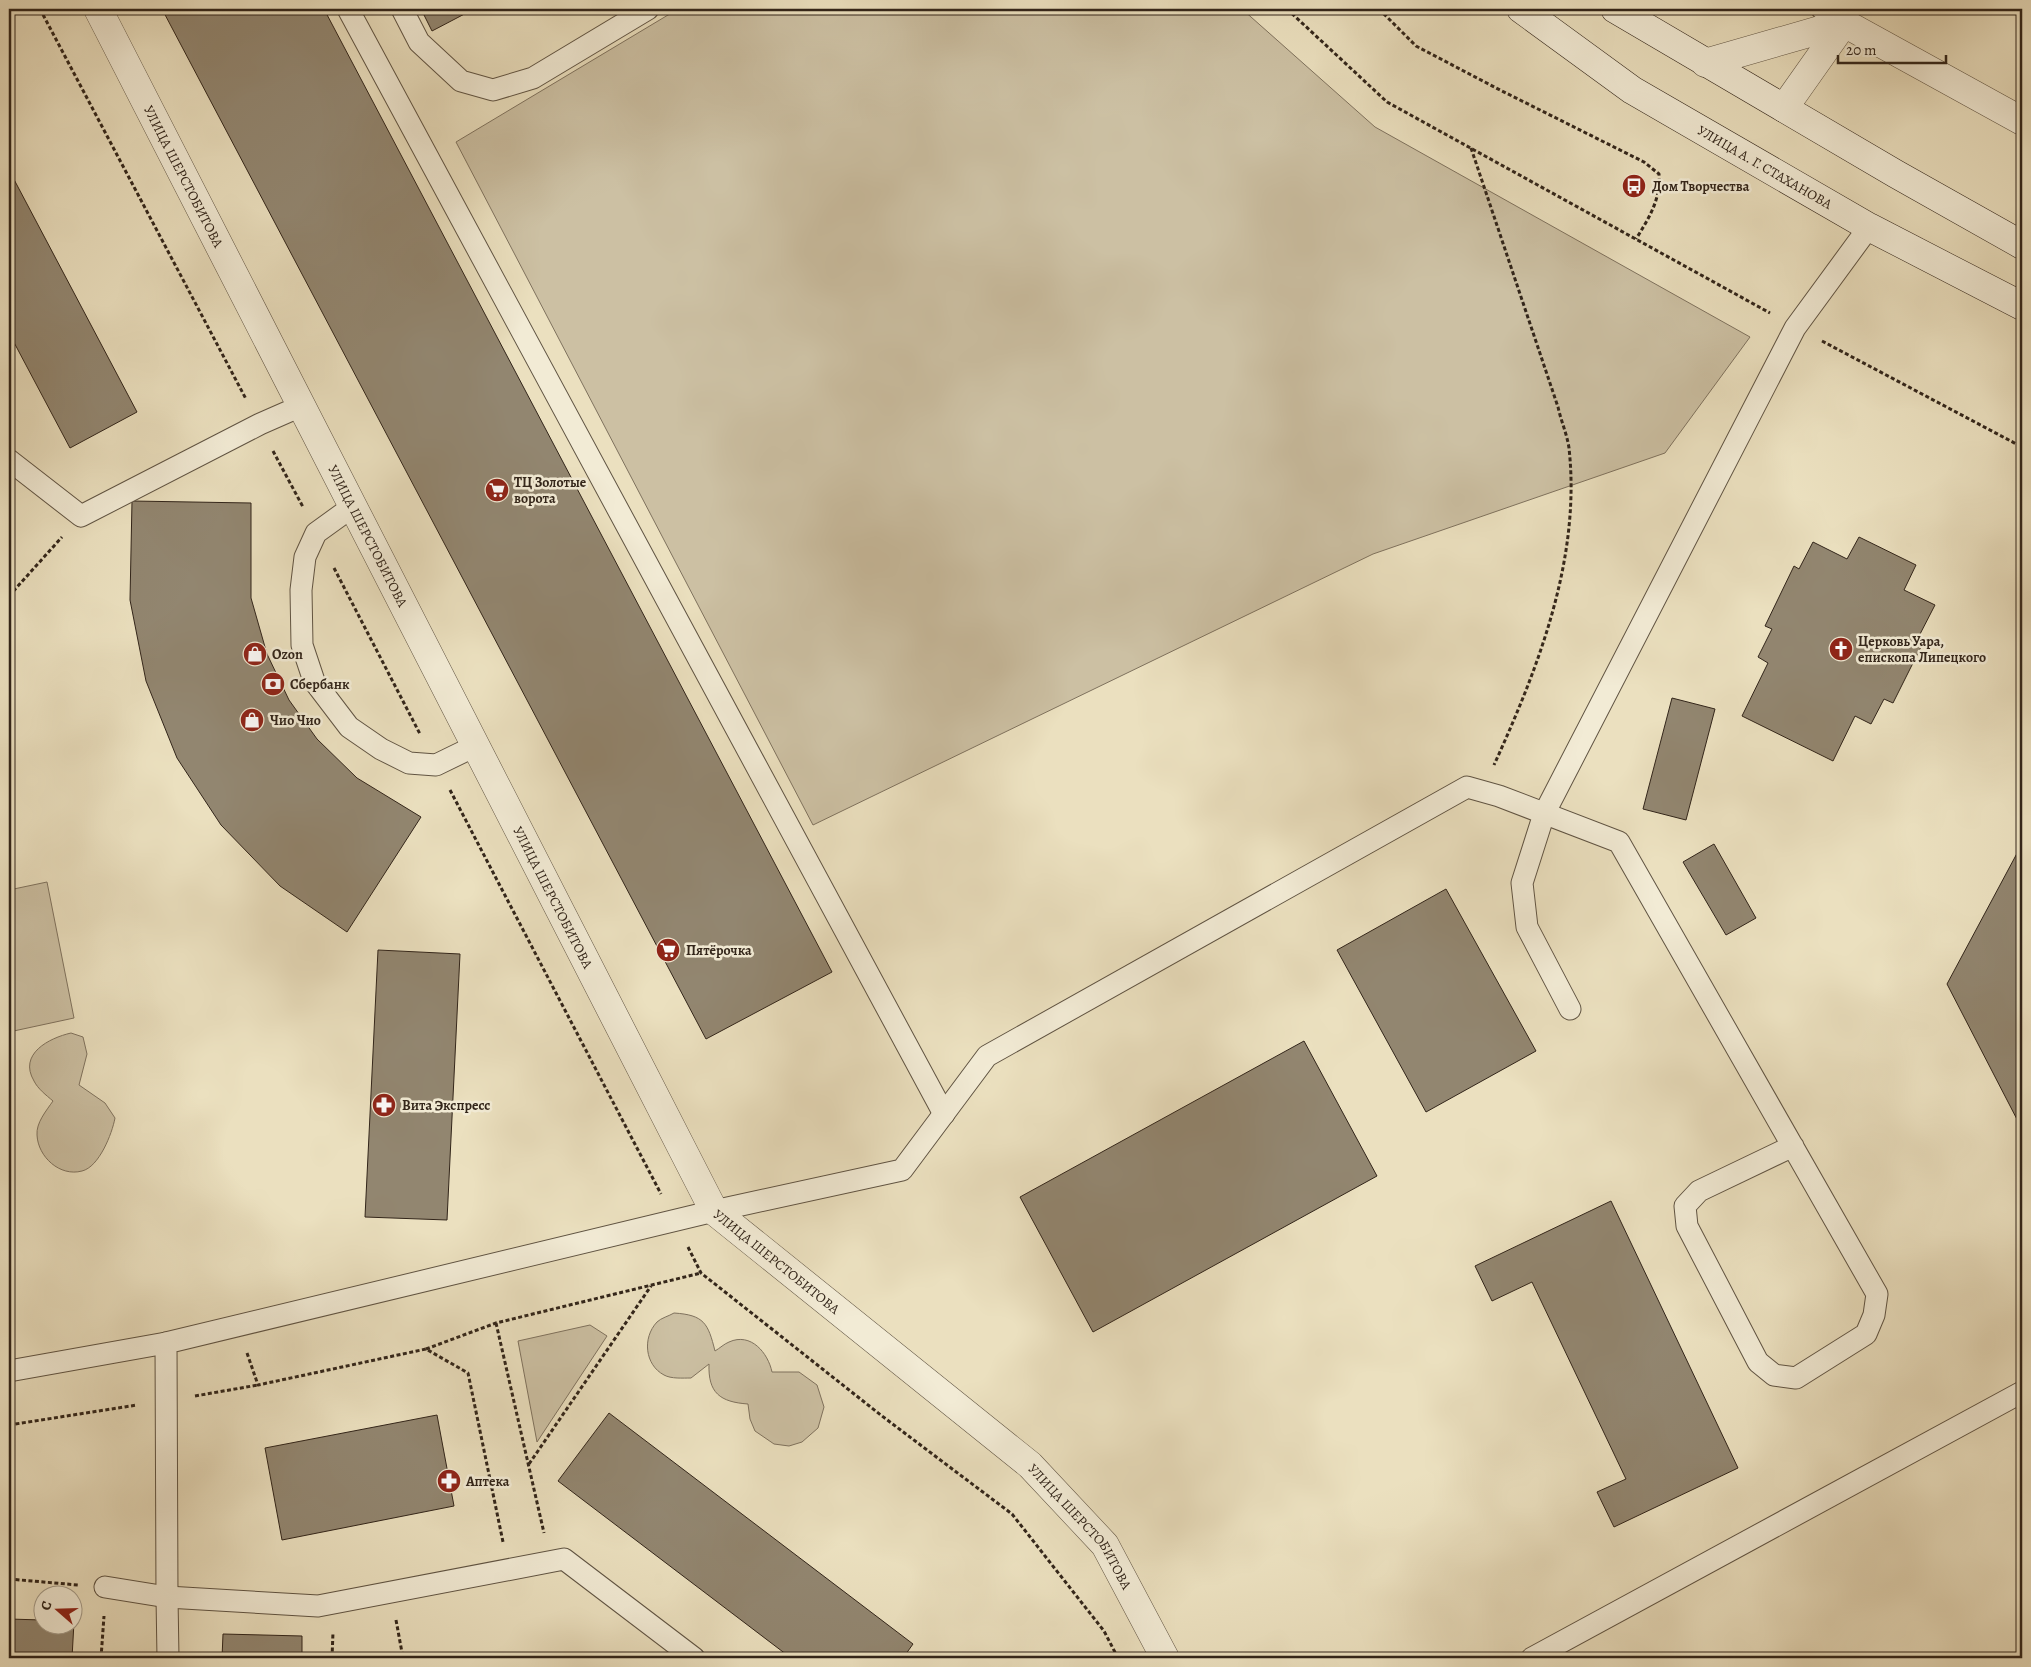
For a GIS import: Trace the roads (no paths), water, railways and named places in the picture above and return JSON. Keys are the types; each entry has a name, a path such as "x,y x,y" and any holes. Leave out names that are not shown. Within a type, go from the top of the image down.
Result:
{"street":[{"name":"УЛИЦА ШЕРСТОБИТОВА","path":"98,9 714,1211 1030,1465 1105,1546 1165,1658"},
{"name":"УЛИЦА А. Г. СТАХАНОВА","path":"1520,9 1632,90 1869,227 2022,306"},
{"path":"1615,9 1896,174 2022,245"},
{"path":"1705,63 1838,13"},
{"path":"1784,108 1838,13"},
{"path":"1838,13 2022,121"}],"lane":[{"path":"348,9 944,1114"},
{"path":"402,9 419,42 461,81 493,90 533,78 648,9"},
{"path":"1570,1009 1527,927 1522,883 1544,814 1795,328 1869,227"},
{"path":"9,460 81,516 260,424 301,406"},
{"path":"352,507 316,533 305,557 301,590 302,645 314,681 350,727 381,749 409,763 436,765 475,746"},
{"path":"9,1370 166,1344 714,1211 902,1170 987,1056 1467,787 1619,842 1793,1146 1877,1294 1874,1315 1866,1334 1796,1378 1774,1375 1758,1362 1687,1226 1685,1206 1699,1191 1793,1146"},
{"path":"166,1344 166,1597 168,1658"},
{"path":"1532,1658 2022,1392"},
{"path":"105,1587 166,1597 318,1606 564,1559 694,1658"}],"place":[{"name":"Дом Творчества","path":"1634,186"},
{"name":"ТЦ Золотые ворота","path":"497,490"},
{"name":"Церковь Уара, епископа Липецкого","path":"1841,649"},
{"name":"Ozon","path":"255,654"},
{"name":"Сбербанк","path":"273,684"},
{"name":"Чио Чио","path":"252,720"},
{"name":"Пятёрочка","path":"668,950"},
{"name":"Вита Экспресс","path":"384,1105"},
{"name":"Аптека","path":"449,1481"}]}
